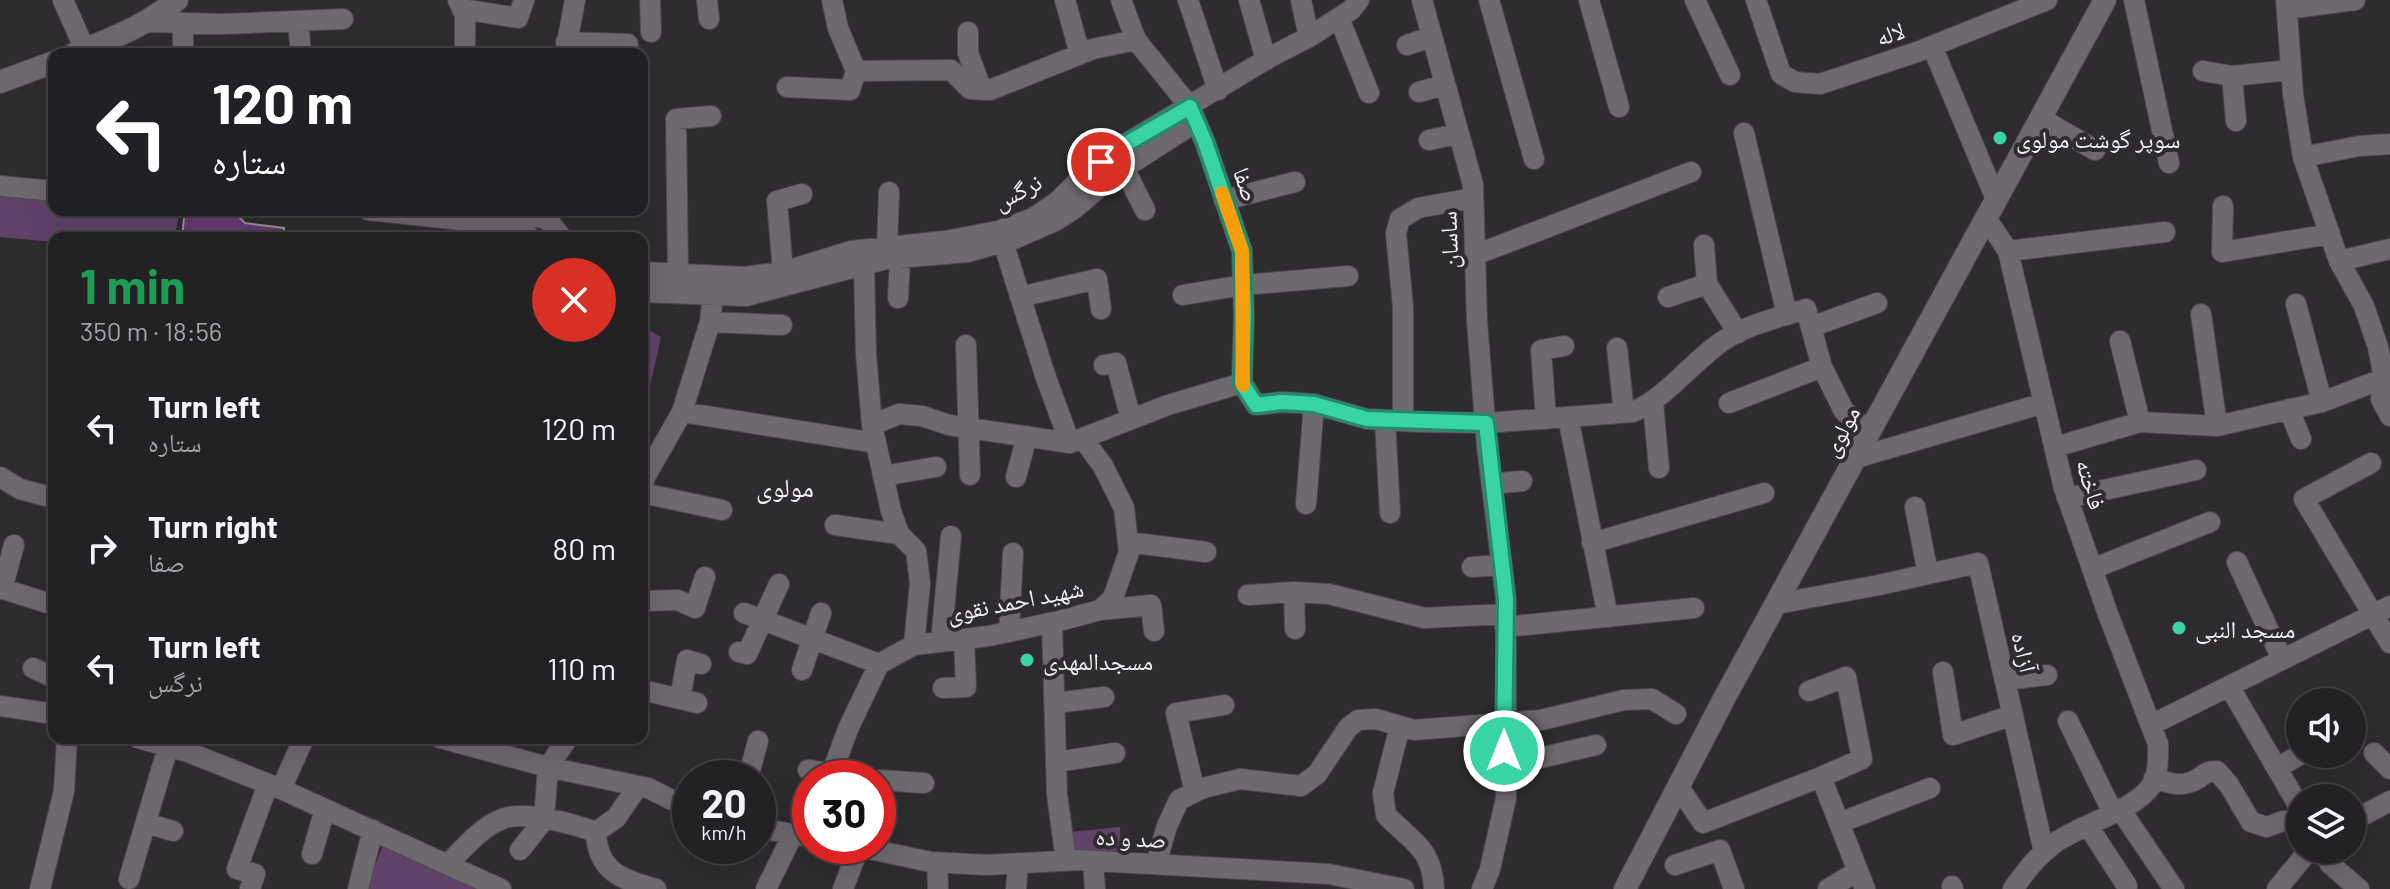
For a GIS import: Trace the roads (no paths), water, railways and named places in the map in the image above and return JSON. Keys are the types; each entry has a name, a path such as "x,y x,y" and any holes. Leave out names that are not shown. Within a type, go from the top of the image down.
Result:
{"main road":[{"path":"114,46 177,0"},
{"name":"مولوی","path":"1625,889 2102,4"},
{"path":"0,82 48,64"}],"street":[{"path":"63,0 79,48"},
{"path":"460,4 518,18 524,0"},
{"path":"575,0 566,48 628,44"},
{"path":"650,0 651,32"},
{"path":"787,87 850,90 856,71 838,28 832,0"},
{"path":"1065,0 1080,54"},
{"name":"صفا","path":"1121,0 1136,40 1193,115 1242,251 1242,383"},
{"path":"1188,0 1218,90"},
{"path":"1249,0 1266,60"},
{"path":"1301,0 1309,37"},
{"name":"نرگس","path":"648,272 744,277 783,272 851,251 968,252 1003,242 1055,221 1074,209 1193,115 1218,90 1339,18 1351,10 1357,0"},
{"name":"ساسان","path":"1422,0 1473,185 1486,423 1502,565 1506,798 1490,869 1482,889"},
{"path":"1489,0 1534,159"},
{"path":"1589,0 1619,107"},
{"path":"1695,0 1730,75"},
{"name":"لاله","path":"1756,0 1781,74 1795,82 1820,84 1932,46 1991,208"},
{"path":"1932,46 2047,0"},
{"path":"2102,4 2136,0 2169,163"},
{"path":"2355,0 2287,5 2291,70 2303,157 2339,261 2364,306 2378,347 2387,377 2381,399 2390,416"},
{"path":"460,4 465,14 465,48"},
{"path":"1339,18 1369,93"},
{"path":"149,22 183,24 343,19"},
{"path":"298,21 300,48"},
{"path":"183,24 183,48"},
{"path":"968,32 968,53 982,90"},
{"path":"1407,45 1431,37"},
{"path":"856,71 951,70 970,89 990,90 1093,49 1136,40"},
{"path":"2203,71 2232,76 2291,70"},
{"path":"2232,76 2236,121"},
{"path":"1419,92 1444,85"},
{"name":"نرگس","path":"648,292 746,296 864,265 893,252 985,233 1033,218 1057,202 1117,149 1193,115"},
{"path":"678,274 676,119 711,116"},
{"path":"2040,118 2095,150"},
{"path":"1744,133 1801,317 1844,411 1869,432"},
{"path":"1429,140 1458,134"},
{"path":"2303,157 2359,146 2390,144"},
{"path":"1124,168 1145,210"},
{"path":"1475,255 1691,172"},
{"path":"0,175 48,179"},
{"path":"1224,200 1295,182"},
{"path":"0,186 48,190"},
{"path":"889,192 898,298"},
{"path":"783,272 777,201 802,194"},
{"path":"1390,513 1403,307 1396,233 1400,219 1418,208 1473,198"},
{"path":"2223,206 2222,252 2330,234"},
{"name":"فاخته","path":"1991,208 2008,251 2067,498 2158,744 2156,770"},
{"path":"424,216 518,226 524,232"},
{"path":"533,216 547,219 558,232"},
{"path":"2008,251 2165,232"},
{"name":"شهید احمد نقوی","path":"879,664 914,645 1009,632 1100,610 1113,598 1129,552 1124,508 1103,466 1076,441 1020,297 1003,242"},
{"path":"1704,245 1707,284 1738,333"},
{"path":"2339,261 2390,249"},
{"path":"864,265 866,354 874,434 899,534 916,551 920,583 914,645"},
{"path":"1183,295 1243,285 1348,276"},
{"path":"1020,297 1097,279 1101,309"},
{"path":"1668,297 1707,284"},
{"path":"648,472 682,412 710,322 713,294"},
{"path":"682,412 874,434 899,414 922,416 949,425 1076,441 1131,419 1242,383 1256,405 1282,402 1314,404 1367,419 1486,423 1633,412 1653,403 1696,362 1722,341 1738,333 1877,303"},
{"path":"2296,304 2322,402"},
{"path":"2201,314 2217,426"},
{"path":"710,322 782,325"},
{"path":"2120,341 2140,422"},
{"path":"966,345 970,475"},
{"path":"1546,419 1541,350 1564,346"},
{"path":"1617,348 1624,412"},
{"path":"1104,365 1116,363 1131,419"},
{"path":"1729,403 1822,367"},
{"path":"2055,447 2140,422 2217,426 2322,402 2387,377"},
{"path":"1653,403 1659,468"},
{"path":"1856,458 2044,403"},
{"path":"1306,504 1314,404"},
{"path":"2289,409 2301,439"},
{"path":"1568,417 1608,617"},
{"path":"1016,477 1027,436"},
{"path":"2371,463 2304,499 2381,611 2390,643"},
{"path":"883,476 936,467"},
{"path":"2067,498 2196,470"},
{"path":"0,477 20,489 48,496"},
{"path":"1492,484 1522,481"},
{"path":"648,492 722,510"},
{"path":"1592,543 1764,493"},
{"path":"1915,507 1928,574"},
{"path":"2092,569 2210,522"},
{"path":"835,525 899,534"},
{"path":"941,642 951,536"},
{"path":"1128,542 1206,552"},
{"path":"14,545 1,588 48,603"},
{"path":"1009,632 1013,553"},
{"path":"2237,562 2282,659"},
{"name":"آزاده","path":"1776,604 1978,563 2044,852"},
{"path":"1472,567 1502,565"},
{"path":"648,601 678,600 695,608 705,577"},
{"path":"739,652 747,654 779,584"},
{"path":"1248,595 1294,592 1329,594 1424,618 1505,621 1608,617 1694,608"},
{"path":"1294,592 1295,629"},
{"path":"1100,610 1151,605 1154,631"},
{"path":"2151,725 2381,611"},
{"path":"744,613 879,664 837,760"},
{"path":"802,670 821,613"},
{"path":"1052,623 1057,794 1066,861"},
{"path":"943,688 966,687 964,639"},
{"path":"648,691 688,701 687,660 701,664"},
{"path":"33,668 48,675"},
{"path":"1943,672 1953,735 2013,715"},
{"path":"2005,680 2047,675"},
{"path":"1678,786 1703,823 1862,759 1846,677 1809,691"},
{"path":"2229,686 2286,784"},
{"path":"1055,703 1104,697"},
{"path":"1156,864 1167,826 1179,800 1240,779 1301,786 1317,774 1348,728 1358,720 1376,719 1414,730 1541,720 1624,700 1652,699 1676,714"},
{"path":"1195,792 1176,713 1224,705"},
{"path":"0,706 48,713"},
{"path":"2068,721 2116,811 2174,889"},
{"path":"1400,726 1383,793 1376,797 1386,815 1426,852 1433,871 1434,889"},
{"path":"753,760 758,741"},
{"path":"40,889 64,791 67,744"},
{"path":"158,744 275,787 373,830 448,864 469,882 501,889"},
{"path":"250,889 255,874 237,869 275,787 300,744"},
{"path":"462,744 548,767 648,788 672,800"},
{"path":"520,850 544,820 548,767 564,744"},
{"path":"1505,766 1596,745"},
{"path":"129,879 168,747"},
{"path":"1056,762 1115,753"},
{"path":"2374,753 2390,769"},
{"path":"2277,768 2286,763"},
{"path":"2013,889 2034,861 2056,841 2116,811 2151,786 2156,770 2176,786 2195,780 2208,771 2217,771 2251,822 2267,827 2286,821"},
{"path":"1821,777 1862,880 1828,889"},
{"path":"896,781 924,783"},
{"path":"596,832 616,818 638,786"},
{"path":"1839,823 1930,788"},
{"path":"2366,814 2390,801"},
{"path":"312,854 325,809"},
{"path":"448,864 482,831 502,819 516,816 561,821 596,832"},
{"path":"146,823 173,831"},
{"path":"2088,826 2127,886"},
{"path":"358,889 373,830"},
{"path":"596,832 596,850 623,884 656,889"},
{"path":"766,889 792,850"},
{"path":"1675,865 1720,850 1734,889"},
{"name":"صد و ده","path":"896,854 937,862 987,865 1093,861 1329,874 1404,889"},
{"path":"1093,861 1095,889"},
{"path":"937,862 938,889"},
{"path":"1016,889 1018,863"},
{"path":"843,889 851,864"},
{"path":"2277,889 2298,864"},
{"path":"2330,864 2359,889"}],"place":[{"name":"سوپر گوشت مولوی","path":"2000,138"},
{"name":"مسجد النبی","path":"2179,628"},
{"name":"مسجدالمهدی","path":"1027,660"}],"district":[{"name":"مولوی","path":"785,486"}]}
